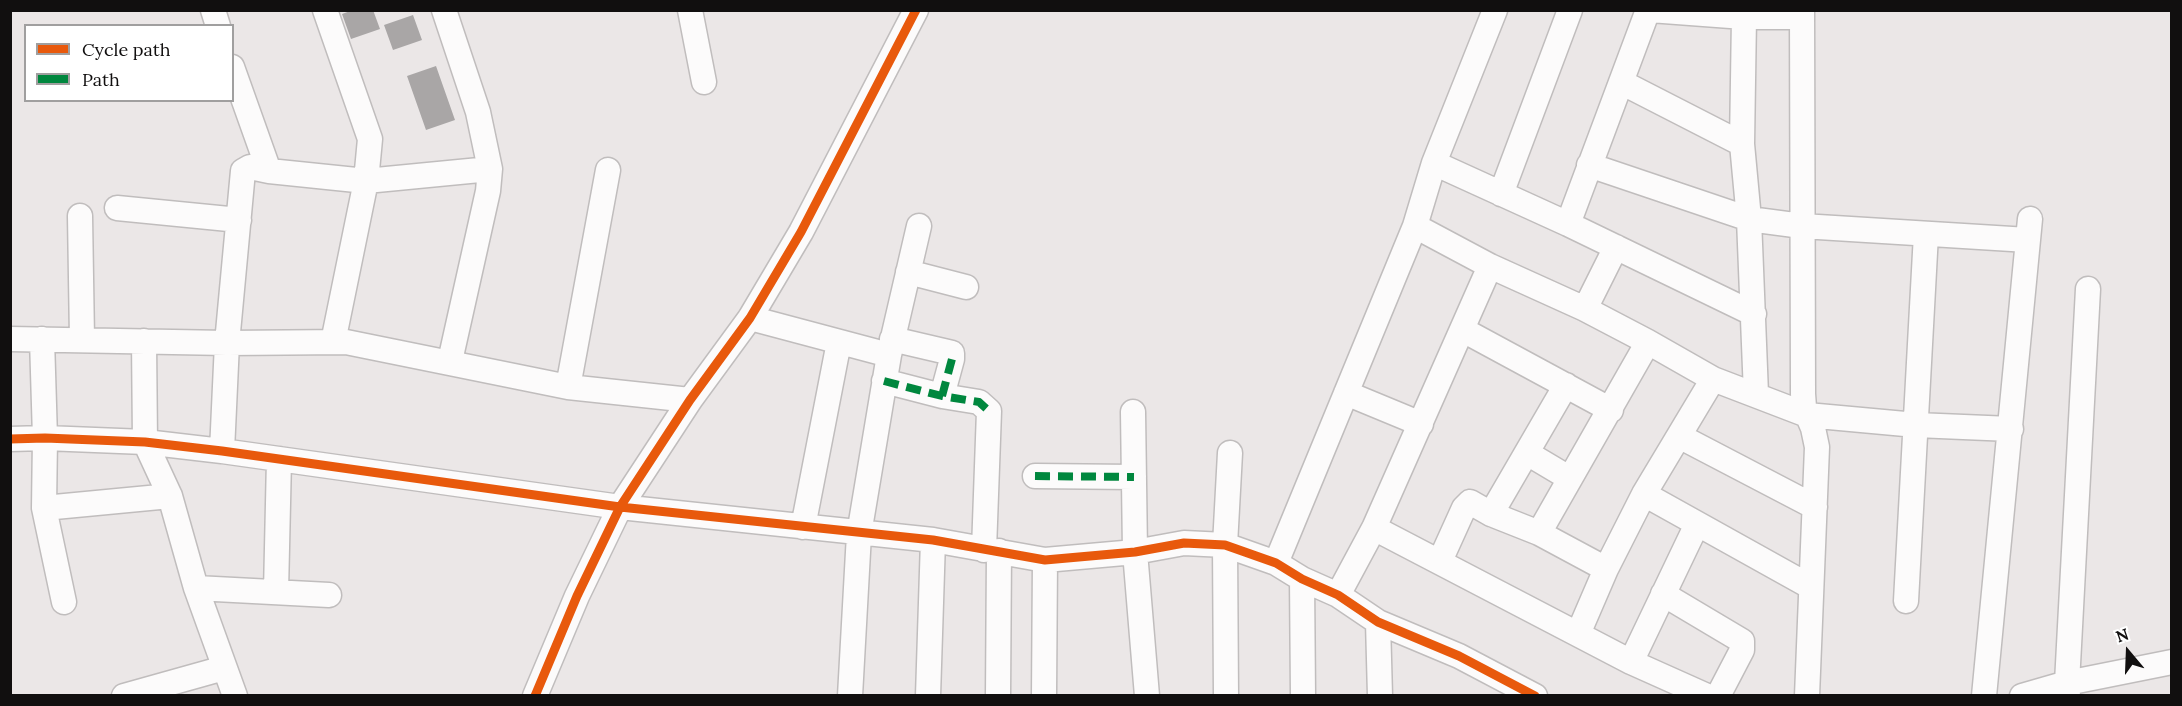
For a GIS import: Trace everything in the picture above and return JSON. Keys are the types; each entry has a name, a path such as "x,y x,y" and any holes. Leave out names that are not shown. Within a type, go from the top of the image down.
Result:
{"street":[{"path":"324,10 370,139 366,181 333,342"},
{"path":"444,10 478,112 490,169 488,191 450,361"},
{"path":"690,10 704,82"},
{"path":"535,696 577,596 620,507 690,400 750,318 801,232 916,10"},
{"path":"1276,562 1415,226 1434,163 1496,10"},
{"path":"1501,194 1570,10"},
{"path":"1568,224 1649,10 1744,17 1802,14 1803,394 1817,447 1807,696"},
{"path":"1744,17 1742,144 1749,219 1756,394"},
{"path":"234,73 269,171"},
{"path":"1621,82 1742,144"},
{"path":"1434,163 1568,224 1754,314"},
{"path":"1589,165 1749,219 1802,226 1926,234 2029,229 1984,696"},
{"path":"222,451 227,343 243,171 250,167 366,181 490,169"},
{"path":"568,387 608,170"},
{"path":"117,208 240,220"},
{"path":"80,216 82,339"},
{"path":"850,696 859,534 884,381 919,226"},
{"path":"1415,226 1490,266 1584,309 1713,379 1807,415 1916,425 2011,429"},
{"path":"1906,601 1926,234"},
{"path":"1584,309 1616,247"},
{"path":"1338,595 1374,528 1490,266"},
{"path":"908,272 966,287"},
{"path":"2067,689 2088,289"},
{"path":"750,318 839,342 952,353 942,396"},
{"path":"1463,330 1611,410"},
{"path":"10,339 227,343 346,342 450,361 568,387 690,400"},
{"path":"42,339 45,508 64,602"},
{"path":"144,341 146,442 170,496 196,588 235,696"},
{"path":"803,527 839,342"},
{"path":"1539,534 1648,342"},
{"path":"1578,634 1606,569 1644,494 1713,379"},
{"path":"884,381 942,396 979,402 989,411 998,696"},
{"path":"1491,514 1566,385"},
{"path":"1346,393 1421,424"},
{"path":"1133,412 1135,552 1147,696"},
{"path":"1679,436 1815,507"},
{"path":"10,439 146,442 620,507 933,540 1045,560 1135,552 1184,543 1226,545 1276,562 1302,579 1338,595 1378,622 1459,656 1535,696"},
{"path":"1226,696 1226,545 1230,453"},
{"path":"1527,453 1569,478"},
{"path":"276,592 279,459"},
{"path":"1035,476 1134,477"},
{"path":"1644,494 1811,587"},
{"path":"45,508 170,496"},
{"path":"1440,561 1466,504 1474,503 1491,514 1539,534 1606,569"},
{"path":"1631,662 1697,524"},
{"path":"1374,528 1631,662 1707,696"},
{"path":"928,696 933,540"},
{"path":"1044,696 1045,560"},
{"path":"1302,579 1303,696"},
{"path":"196,588 329,595"},
{"path":"1664,594 1742,640 1742,650 1718,696"},
{"path":"1378,622 1380,696"},
{"path":"2022,696 2067,689 2172,662"},
{"path":"124,696 224,668"}],"building":[{"path":"353,10 373,10 380,29 351,39 342,14"},
{"path":"413,15 422,40 393,50 384,25"},
{"path":"436,66 455,120 426,130 407,76"}],"marked path":[{"path":"942,396 952,353"},
{"path":"884,381 942,396 979,402 989,411"},
{"path":"1035,476 1134,477"}],"cycle path":[{"path":"535,696 577,596 620,507 690,400 750,318 801,232 916,10"},
{"path":"10,439 145,442 222,451 620,507 933,540 1045,560 1135,552 1184,543 1225,545 1276,563 1302,579 1338,595 1378,622 1459,656 1535,696"}]}
